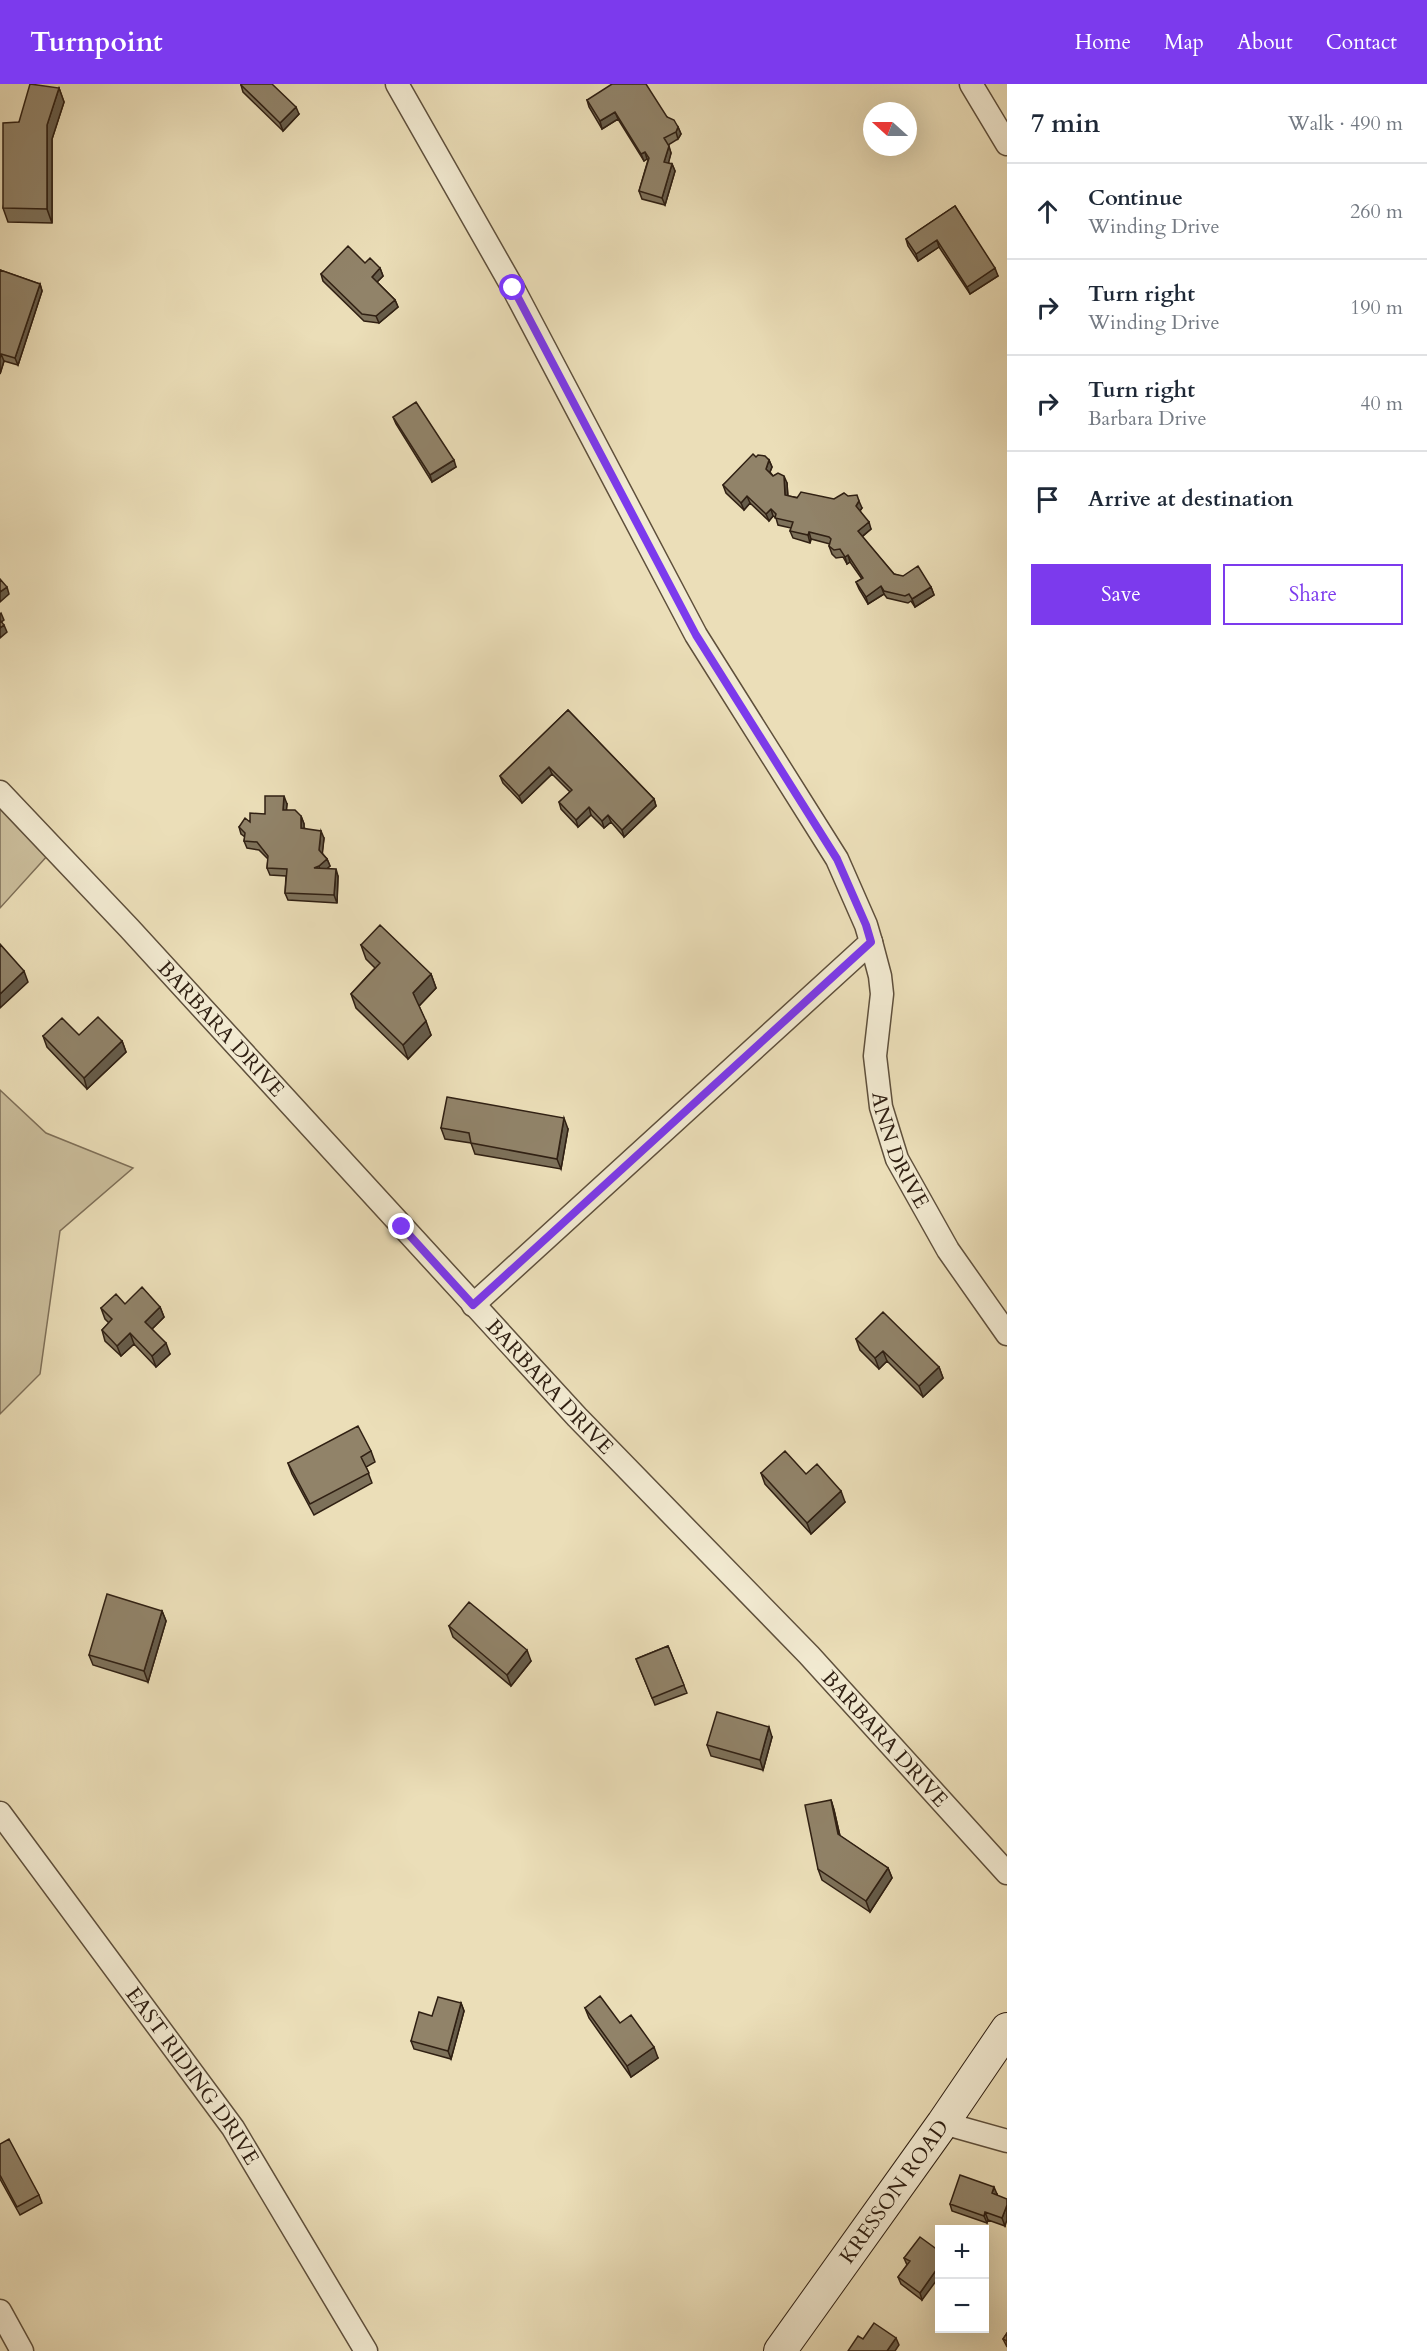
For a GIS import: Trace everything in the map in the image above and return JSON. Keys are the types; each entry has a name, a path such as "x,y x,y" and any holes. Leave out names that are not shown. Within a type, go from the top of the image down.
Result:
{"street":[{"name":"ANN DRIVE","path":"397,84 513,288 696,635 837,859 866,925 880,976 882,994 875,1056 881,1107 897,1159 948,1250 1007,1334"},
{"path":"971,84 1007,144"},
{"name":"BARBARA DRIVE","path":"0,792 137,937 577,1417 809,1655 1007,1873"},
{"path":"473,1305 871,942"},
{"name":"EAST RIDING DRIVE","path":"0,1813 232,2128 366,2351"},
{"name":"KRESSON ROAD","path":"780,2351 943,2123 1002,2048"},
{"path":"943,2123 1007,2141"},
{"path":"0,2311 22,2351"}],"shaded area":[{"path":"0,806 48,855 0,908"},
{"path":"0,1090 46,1133 133,1168 60,1231 40,1374 0,1414"}],"building":[{"path":"30,84 59,88 47,125 47,209 3,208 3,123 19,122"},
{"path":"242,84 272,84 296,107 280,123"},
{"path":"612,84 646,84 667,117 674,120 678,127 676,132 664,138 669,146 664,162 672,164 662,198 639,191 649,158 645,152 641,154 615,112 600,121 587,100"},
{"path":"955,206 995,268 967,287 937,240 916,254 906,239"},
{"path":"348,246 365,263 370,258 380,268 372,277 395,300 376,316 362,314 321,274"},
{"path":"0,270 40,284 15,358 1,354 0,358"},
{"path":"416,402 454,460 430,475 393,417"},
{"path":"753,454 756,457 765,456 769,460 766,469 773,476 778,473 784,476 785,495 797,498 801,492 834,499 844,493 848,496 857,495 859,501 856,506 869,522 858,531 894,574 903,576 918,566 931,587 912,599 909,594 905,596 884,591 881,586 866,597 856,582 863,578 848,555 845,557 840,549 834,550 829,546 831,539 829,537 809,532 808,535 790,531 793,522 775,518 776,514 771,509 766,514 747,496 741,503 723,485"},
{"path":"0,579 7,587 0,592"},
{"path":"568,710 654,799 622,830 608,815 602,821 589,807 576,820 559,802 572,790 549,767 519,796 500,776"},
{"path":"265,796 284,796 283,810 295,810 301,816 301,828 321,831 319,850 327,859 314,868 336,869 334,895 285,893 287,869 267,868 268,856 257,842 244,841 245,833 239,827 245,818 250,822 250,813 265,814"},
{"path":"380,925 431,974 413,993 426,1021 403,1045 351,994 380,963 361,945"},
{"path":"0,944 24,971 0,994"},
{"path":"98,1017 122,1041 84,1078 43,1036 62,1018 79,1035"},
{"path":"447,1097 564,1118 557,1159 471,1143 469,1133 441,1128"},
{"path":"142,1287 160,1307 145,1322 166,1343 152,1356 130,1333 117,1346 102,1330 112,1319 101,1308 116,1294 125,1304"},
{"path":"883,1312 939,1367 919,1386 883,1351 875,1358 856,1339"},
{"path":"358,1426 371,1451 361,1457 369,1473 310,1504 288,1463"},
{"path":"785,1451 806,1474 817,1464 841,1491 807,1523 761,1473"},
{"path":"107,1594 162,1611 144,1671 89,1655"},
{"path":"469,1602 527,1650 507,1675 449,1626"},
{"path":"668,1646 684,1685 652,1698 636,1659"},
{"path":"717,1712 769,1727 760,1760 707,1745"},
{"path":"831,1800 838,1834 888,1868 866,1901 818,1869 805,1805"},
{"path":"600,1996 620,2023 631,2015 654,2047 627,2066 585,2008"},
{"path":"438,1997 461,2003 448,2051 411,2041 419,2012 432,2016"},
{"path":"9,2139 39,2195 17,2207 0,2175 0,2144"},
{"path":"960,2175 994,2187 992,2193 1007,2199 1002,2218 985,2212 984,2216 950,2204"},
{"path":"920,2237 935,2248 935,2272 920,2293 898,2277 910,2261 904,2258"},
{"path":"874,2323 896,2338 887,2351 848,2351 858,2336 863,2339"}],"route":[{"path":"402,1227 473,1305 871,942 866,925 837,859 696,635 513,288"}]}
